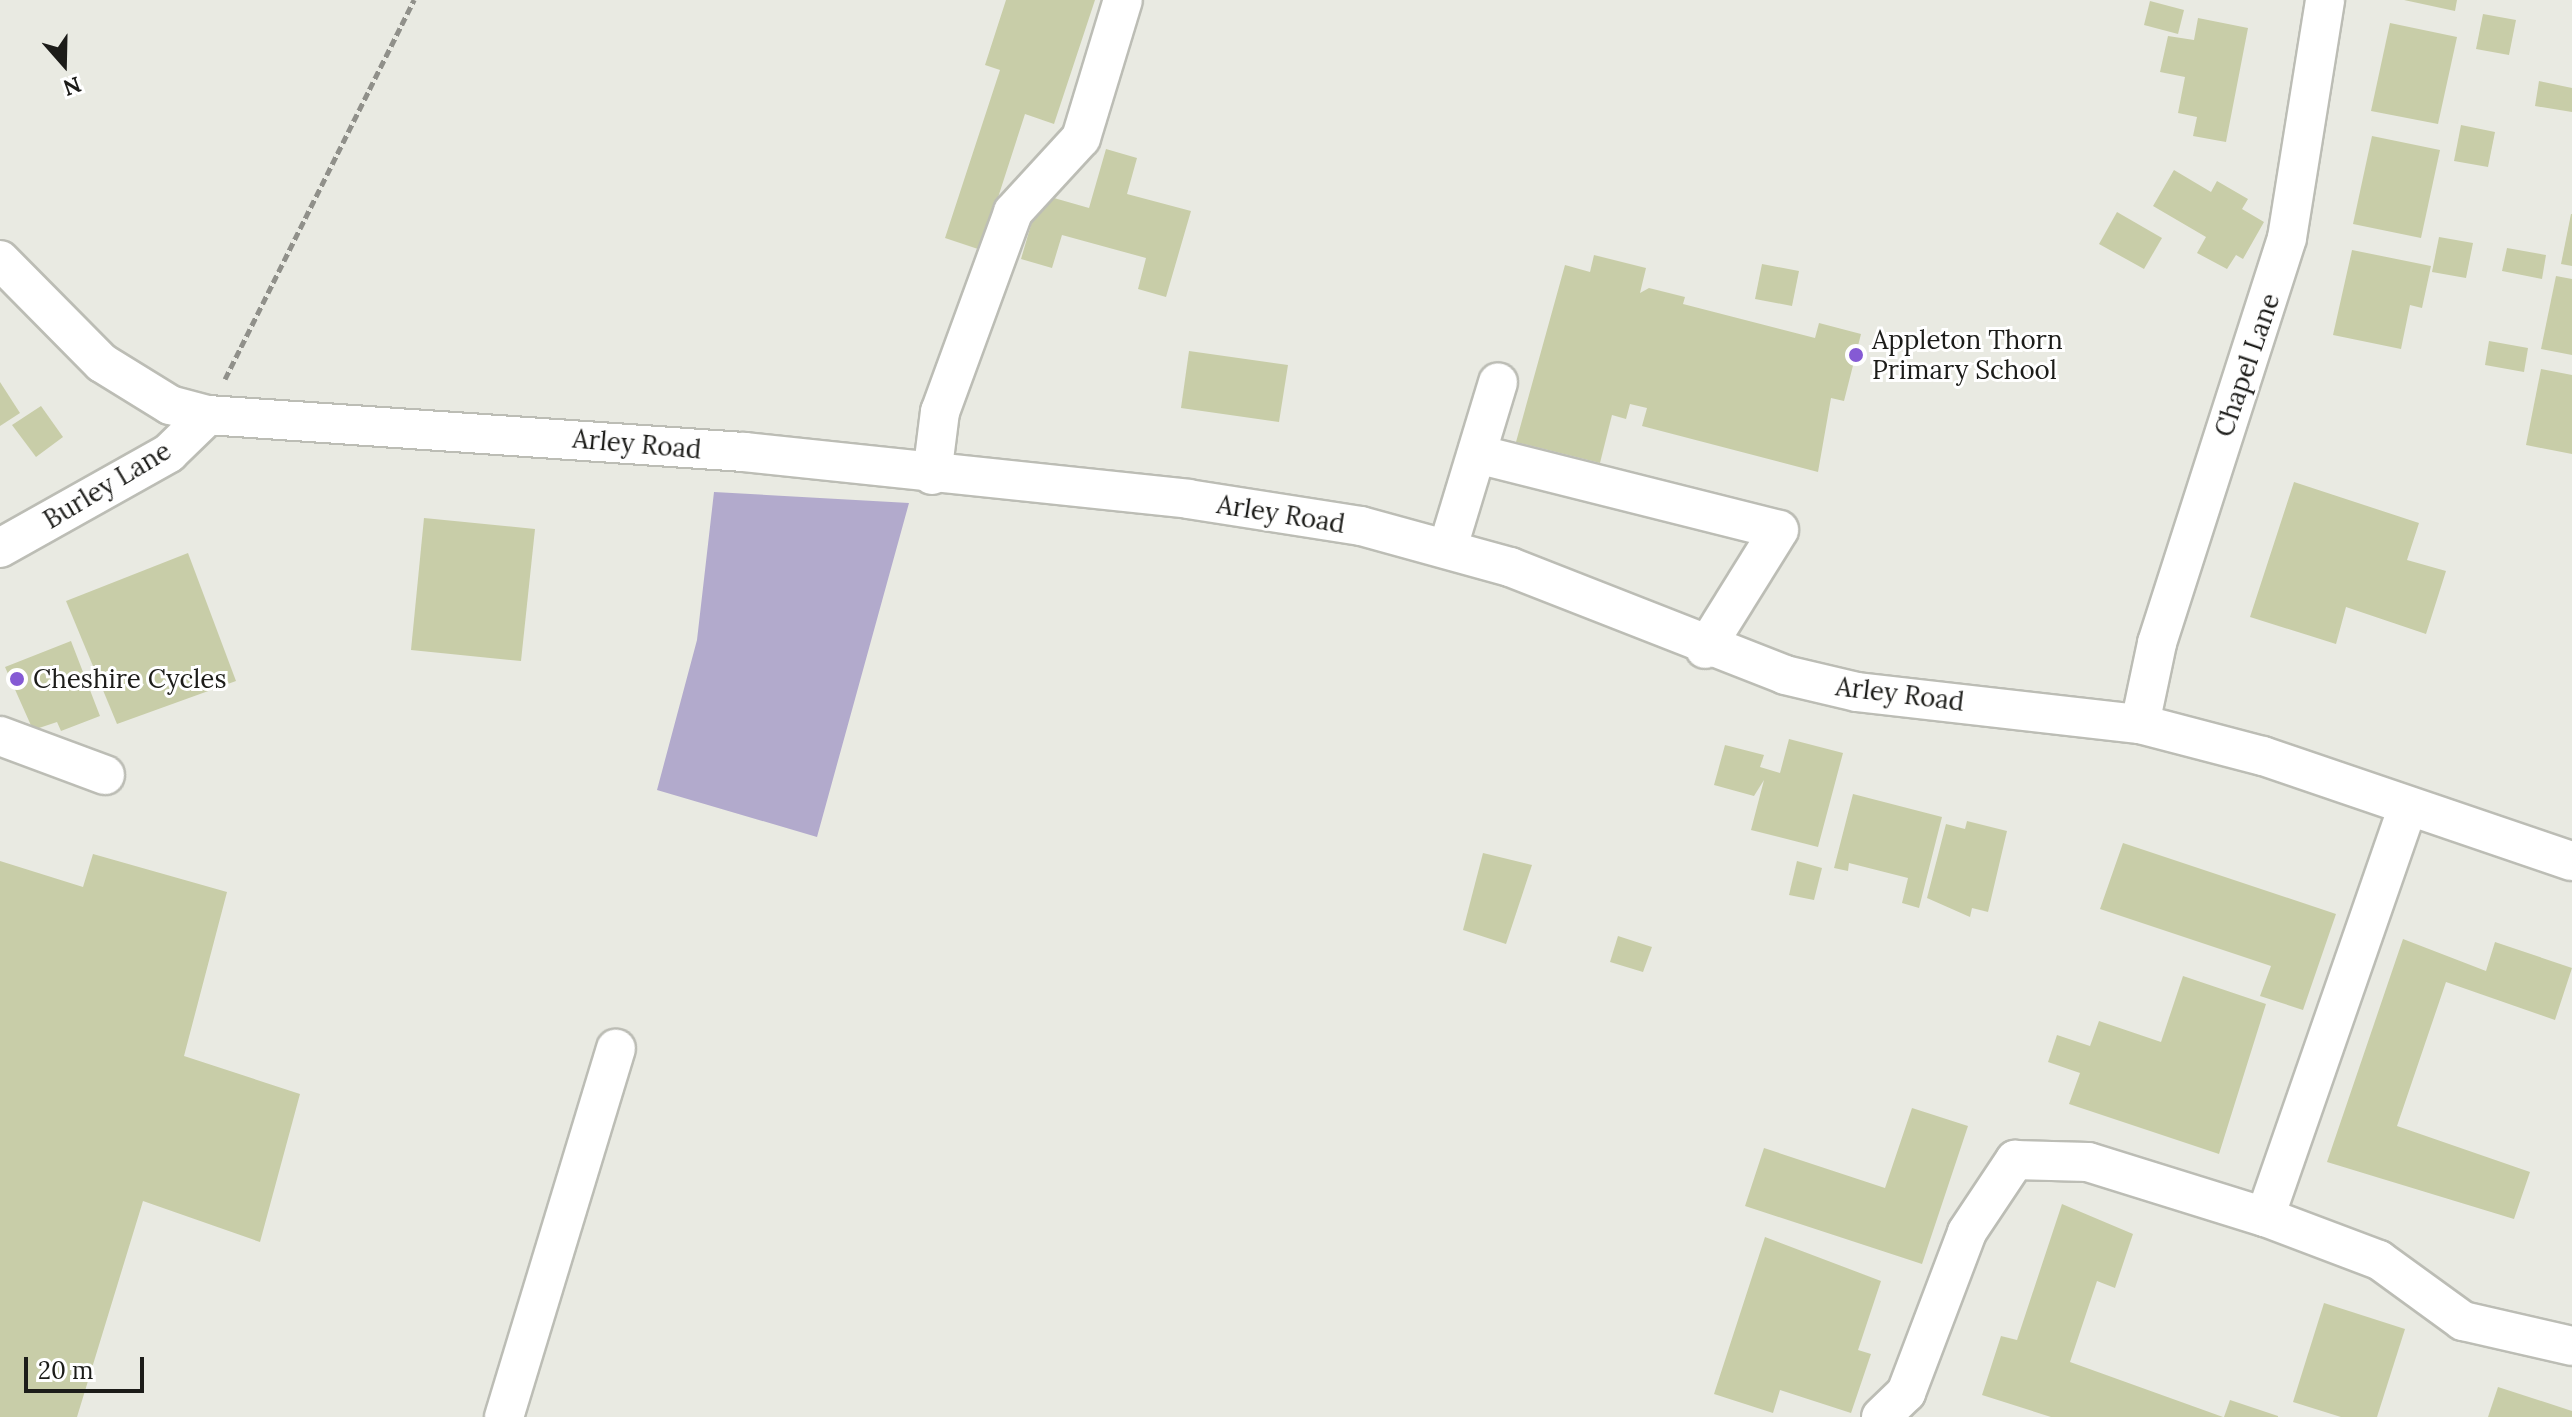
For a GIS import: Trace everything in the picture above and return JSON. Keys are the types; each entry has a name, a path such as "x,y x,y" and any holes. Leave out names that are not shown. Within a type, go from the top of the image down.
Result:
{"street":[{"path":"932,475 940,412 1013,212 1081,138 1123,0"},
{"name":"Chapel Lane","path":"2140,724 2166,616 2287,238 2325,0"},
{"name":"Arley Road","path":"0,260 102,363 170,405 208,415 728,451 932,475 1188,499 1448,547 1705,649 1857,692 2140,724 2408,806 2572,861"},
{"path":"1448,547 1498,382"},
{"name":"Burley Lane","path":"0,548 169,453 208,415"},
{"path":"1477,454 1779,530 1705,649"},
{"path":"0,736 105,775"},
{"path":"2265,1217 2408,806"},
{"path":"504,1417 616,1049"},
{"path":"1881,1417 1906,1393 1967,1232 2015,1160 2088,1162 2265,1217 2379,1260 2463,1321 2572,1346"}],"path":[{"path":"208,415 414,0"}],"shaded area":[{"path":"714,492 909,503 817,837 657,790 697,640"}],"building":[{"path":"1006,0 1095,0 1054,124 1025,114 981,250 945,238 1000,70 985,65"},
{"path":"2404,0 2457,0 2455,11"},
{"path":"2150,1 2184,10 2178,34 2144,25"},
{"path":"2483,14 2516,20 2509,55 2476,49"},
{"path":"2198,18 2248,28 2226,142 2193,136 2197,117 2178,113 2185,77 2160,72 2168,36 2194,40"},
{"path":"2390,23 2457,37 2438,124 2371,111"},
{"path":"2539,81 2572,88 2572,112 2535,106"},
{"path":"2461,125 2495,132 2488,167 2454,161"},
{"path":"2372,136 2440,150 2421,238 2353,224"},
{"path":"1106,149 1137,158 1127,194 1191,211 1166,297 1138,289 1146,258 1062,235 1052,268 1021,259 1040,194 1089,208"},
{"path":"2174,170 2211,192 2217,181 2248,199 2242,209 2264,222 2243,259 2236,255 2227,269 2197,253 2206,237 2153,206"},
{"path":"2117,212 2162,238 2144,269 2099,244"},
{"path":"2572,214 2572,266 2561,264"},
{"path":"2439,237 2473,243 2466,278 2432,272"},
{"path":"2507,248 2546,255 2542,279 2502,271"},
{"path":"2352,250 2431,266 2422,308 2410,305 2401,349 2333,335"},
{"path":"1594,255 1646,268 1640,293 1649,288 1685,297 1683,304 1815,338 1819,323 1861,334 1844,401 1831,398 1818,472 1642,426 1647,408 1630,404 1626,419 1612,415 1600,463 1516,442 1565,265 1590,272"},
{"path":"1762,264 1799,271 1792,306 1755,299"},
{"path":"2556,276 2572,279 2572,355 2541,349"},
{"path":"2489,341 2528,348 2524,372 2485,365"},
{"path":"1189,351 1288,365 1279,422 1181,408"},
{"path":"2541,369 2572,375 2572,454 2526,445"},
{"path":"0,382 20,413 0,426"},
{"path":"41,406 63,437 36,457 12,425"},
{"path":"2294,482 2419,523 2407,560 2446,571 2426,634 2346,607 2336,644 2250,617"},
{"path":"424,518 535,529 521,661 411,650"},
{"path":"188,553 236,681 117,724 66,601"},
{"path":"71,641 100,716 61,731 57,722 33,730 5,667"},
{"path":"1789,739 1843,753 1818,847 1751,830 1764,780 1754,796 1714,785 1725,745 1764,755 1760,767 1780,773"},
{"path":"1853,794 1942,817 1919,908 1902,903 1908,878 1849,863 1848,871 1834,868"},
{"path":"1967,821 2007,831 1988,912 1972,908 1970,917 1927,898 1946,824 1965,829"},
{"path":"2123,843 2336,914 2303,1010 2260,996 2271,966 2100,909"},
{"path":"1483,853 1532,865 1506,944 1463,930"},
{"path":"93,854 227,892 184,1056 300,1094 260,1242 143,1201 77,1417 0,1417 0,861 83,887"},
{"path":"1797,861 1822,868 1814,900 1789,895"},
{"path":"1618,936 1652,947 1643,972 1610,962"},
{"path":"2403,939 2486,971 2495,942 2572,968 2555,1020 2446,982 2397,1126 2530,1172 2514,1219 2327,1162"},
{"path":"2183,976 2266,1004 2219,1154 2069,1104 2080,1073 2048,1062 2057,1035 2090,1046 2099,1021 2161,1042"},
{"path":"1912,1108 1968,1126 1922,1264 1745,1206 1764,1148 1885,1188"},
{"path":"2062,1204 2133,1234 2115,1288 2097,1281 2070,1362 2223,1417 2051,1417 1982,1395 2001,1336 2017,1340"},
{"path":"1765,1237 1881,1281 1858,1350 1871,1354 1851,1413 1780,1390 1773,1413 1714,1394"},
{"path":"2324,1303 2405,1329 2377,1417 2341,1417 2293,1402"},
{"path":"2498,1387 2572,1411 2572,1417 2488,1417"},
{"path":"2230,1400 2278,1416 2278,1417 2224,1417"}],"place":[{"name":"Appleton Thorn Primary School","path":"1856,355"},
{"name":"Cheshire Cycles","path":"17,679"}]}
